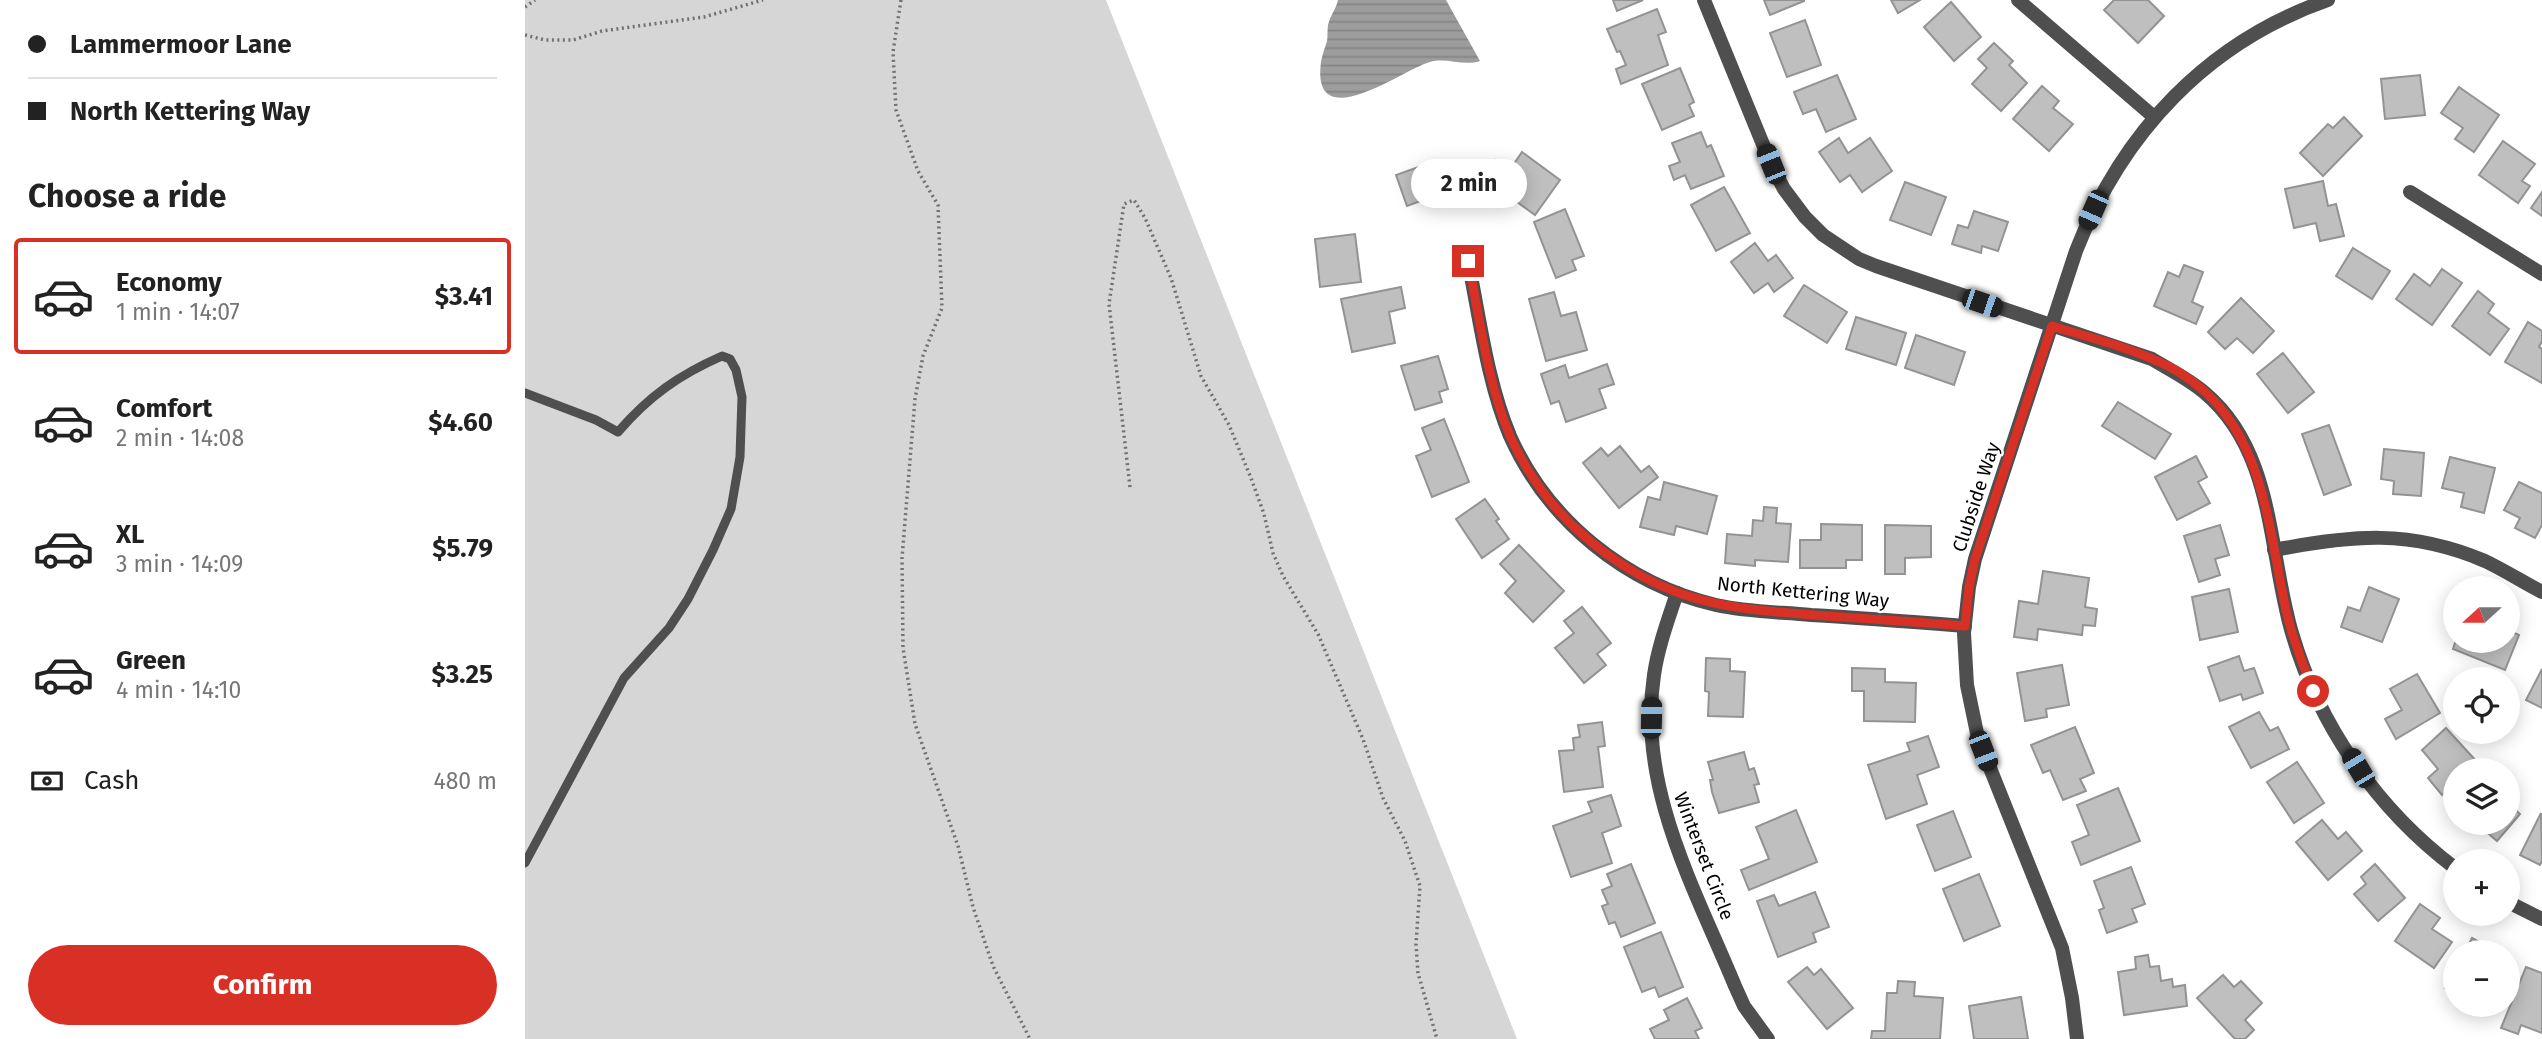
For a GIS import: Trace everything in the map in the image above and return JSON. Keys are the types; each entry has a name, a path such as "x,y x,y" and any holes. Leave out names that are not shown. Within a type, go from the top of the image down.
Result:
{"street":[{"path":"1704,0 1780,182 1805,217 1823,235 1842,249 1875,266 2152,359 2170,368 2208,395 2231,420 2248,450 2265,498 2293,636 2313,691 2338,738 2371,787 2443,858"},
{"path":"2018,0 2154,117"},
{"name":"Clubside Way","path":"2077,1039 2073,999 2062,948 1986,758 1974,721 1967,685 1965,626 1975,559 2076,251 2093,210 2118,165 2154,117 2189,82 2232,48 2269,26 2328,0"},
{"path":"2410,192 2542,274"},
{"name":"North Kettering Way","path":"1468,261 1498,402 1511,437 1528,470 1557,509 1601,551 1639,576 1677,593 1737,609 1965,626"},
{"path":"2274,550 2345,538 2420,541 2459,551 2487,562 2542,592"},
{"name":"Winterset Circle","path":"1677,593 1665,628 1654,678 1651,735 1658,789 1670,831 1744,1006 1768,1039"},
{"path":"2520,908 2542,919"}],"lane":[{"path":"525,393 596,420 618,432 663,387 722,356 730,359 736,370 742,397 740,457 731,509 713,550 669,628 624,678 525,863"}],"path":[{"path":"525,7 535,0"},
{"path":"525,35 545,40 573,40 602,31 704,17 763,0"},
{"path":"899,0 893,52 896,110 918,171 938,205 942,308 923,356 915,399 902,558 903,648 915,724 958,846 973,907 993,966 1030,1039"},
{"path":"1130,487 1109,304 1124,204 1134,200 1145,218 1171,278 1201,376 1229,425 1251,478 1264,514 1273,553 1283,576 1318,634 1363,740 1383,798 1405,841 1420,886 1417,974 1437,1039"}],"shaded area":[{"path":"525,0 1106,0 1517,1039 525,1039"},
{"path":"1338,0 1446,0 1480,61 1434,61 1360,94 1343,98 1330,95 1322,84 1321,62 1328,25"}],"building":[{"path":"1613,0 1643,0 1617,11"},
{"path":"1764,0 1804,0 1804,1 1770,15"},
{"path":"1891,0 1920,0 1898,13"},
{"path":"2114,0 2148,0 2164,16 2138,43 2104,10"},
{"path":"1951,2 1981,37 1954,61 1924,27"},
{"path":"1657,9 1666,32 1658,35 1668,65 1621,84 1616,69 1626,65 1607,29"},
{"path":"1805,20 1821,65 1787,77 1770,33"},
{"path":"1994,43 2013,61 2009,65 2027,83 2001,111 1972,84 1987,68 1978,59"},
{"path":"1680,68 1694,102 1689,105 1694,116 1662,130 1642,84"},
{"path":"1837,75 1856,119 1826,132 1816,109 1803,114 1794,92"},
{"path":"2420,75 2425,115 2385,119 2381,79"},
{"path":"2042,86 2059,101 2053,108 2073,124 2049,151 2013,119"},
{"path":"2459,87 2499,115 2474,152 2455,139 2463,128 2441,113"},
{"path":"2344,117 2362,136 2323,176 2300,153 2328,124 2333,128"},
{"path":"1701,132 1707,147 1711,145 1724,176 1691,189 1685,175 1674,180 1669,166 1680,162 1672,143"},
{"path":"1839,138 1848,153 1870,138 1892,171 1862,192 1850,175 1840,182 1819,152"},
{"path":"2503,141 2535,164 2522,181 2530,186 2518,203 2479,175"},
{"path":"1522,152 1560,180 1535,215 1483,177 1495,160 1509,171"},
{"path":"1424,165 1440,194 1407,206 1396,175"},
{"path":"2323,181 2328,206 2336,204 2344,236 2320,241 2316,223 2294,228 2285,189"},
{"path":"1905,182 1946,197 1931,235 1890,220"},
{"path":"1724,187 1750,233 1716,251 1691,205"},
{"path":"2542,192 2542,216 2531,208"},
{"path":"1565,209 1584,256 1572,260 1576,270 1556,278 1534,222"},
{"path":"1974,211 2008,222 1998,251 1982,246 1981,253 1952,244 1958,225 1968,228"},
{"path":"1355,234 1361,282 1320,287 1315,239"},
{"path":"1755,243 1768,261 1776,255 1793,278 1774,292 1768,283 1754,293 1731,262"},
{"path":"2353,248 2390,271 2372,299 2336,276"},
{"path":"2184,265 2203,272 2192,302 2203,307 2196,324 2154,306 2168,272 2179,277"},
{"path":"2442,269 2462,283 2432,325 2396,299 2414,274 2430,286"},
{"path":"1804,285 1847,312 1827,343 1784,316"},
{"path":"1401,287 1405,308 1389,312 1395,343 1352,352 1341,299"},
{"path":"2478,291 2494,304 2488,313 2509,329 2490,355 2452,326"},
{"path":"1554,292 1561,316 1576,312 1587,350 1546,361 1529,299"},
{"path":"2241,298 2274,331 2253,353 2237,338 2225,349 2208,332"},
{"path":"1856,317 1906,333 1896,365 1846,349"},
{"path":"2528,322 2542,331 2539,347 2542,349 2542,383 2505,362"},
{"path":"1916,335 1965,352 1954,385 1905,368"},
{"path":"2283,353 2314,392 2288,413 2257,374"},
{"path":"1438,356 1448,389 1439,392 1442,402 1415,410 1401,366"},
{"path":"1607,364 1614,384 1599,389 1606,408 1566,422 1559,401 1551,404 1541,374 1565,365 1569,378"},
{"path":"2118,402 2171,434 2155,459 2102,426"},
{"path":"1444,419 1469,482 1432,497 1416,456 1431,450 1422,428"},
{"path":"2329,425 2351,485 2324,495 2302,434"},
{"path":"1620,446 1641,472 1649,466 1658,477 1619,508 1583,463 1601,448 1608,456"},
{"path":"2384,449 2424,453 2421,496 2393,494 2394,481 2381,479"},
{"path":"2196,456 2207,477 2198,482 2210,503 2177,520 2155,477"},
{"path":"2450,457 2495,468 2484,513 2461,507 2464,493 2442,488"},
{"path":"1664,482 1717,496 1707,534 1676,526 1674,535 1640,527 1648,497 1660,500"},
{"path":"2519,482 2542,493 2542,525 2535,538 2515,528 2520,518 2504,510"},
{"path":"1485,499 1509,539 1482,558 1456,519"},
{"path":"1764,507 1777,508 1776,523 1791,524 1788,562 1755,560 1755,566 1725,563 1727,534 1752,536 1753,520 1763,521"},
{"path":"1821,524 1862,525 1862,560 1846,560 1846,568 1800,568 1800,540 1821,540"},
{"path":"1885,525 1931,526 1931,557 1905,558 1905,574 1885,574"},
{"path":"2220,525 2229,555 2215,559 2220,575 2199,582 2184,536"},
{"path":"1519,545 1564,591 1533,622 1505,593 1516,581 1500,564"},
{"path":"2043,571 2089,578 2085,607 2097,609 2095,626 2083,625 2082,635 2038,629 2037,640 2014,637 2019,601 2038,604"},
{"path":"2369,587 2399,599 2382,642 2341,627 2348,607 2360,611"},
{"path":"2229,589 2238,632 2200,640 2192,597"},
{"path":"1582,607 1611,643 1597,654 1606,665 1584,683 1555,648 1574,633 1564,621"},
{"path":"2463,653 2512,653 2506,667 2498,667"},
{"path":"2239,656 2244,671 2254,668 2263,693 2243,700 2241,694 2220,701 2208,667"},
{"path":"1706,658 1730,659 1730,671 1745,672 1743,717 1708,716 1709,692 1705,691"},
{"path":"2062,665 2069,705 2046,709 2047,717 2025,721 2017,673"},
{"path":"1852,668 1885,669 1885,682 1916,683 1915,722 1864,721 1864,691 1852,691"},
{"path":"2542,669 2542,708 2526,700"},
{"path":"2417,674 2440,713 2396,739 2385,719 2402,710 2390,689"},
{"path":"2259,712 2270,731 2278,727 2289,749 2251,768 2229,727"},
{"path":"1602,722 1605,746 1598,747 1603,787 1564,792 1559,751 1574,750 1573,738 1580,737 1578,725"},
{"path":"2075,727 2094,773 2080,779 2086,791 2063,800 2050,770 2043,773 2031,745"},
{"path":"2443,731 2443,744 2461,744 2473,758 2443,758 2442,795 2428,778 2438,769 2422,750"},
{"path":"1928,736 1939,767 1917,775 1927,804 1886,819 1868,765 1910,751 1907,743"},
{"path":"1744,752 1749,770 1754,768 1759,784 1754,785 1759,802 1719,813 1712,792 1710,780 1713,780 1708,762"},
{"path":"2297,762 2324,803 2294,823 2267,782"},
{"path":"2118,788 2140,841 2081,865 2072,842 2089,835 2077,805"},
{"path":"1611,795 1621,826 1602,833 1612,863 1571,877 1553,826 1592,812 1588,802"},
{"path":"1796,810 1817,862 1749,890 1741,870 1769,859 1756,827"},
{"path":"1953,811 1971,857 1935,871 1917,825"},
{"path":"2541,813 2540,865 2520,855"},
{"path":"2322,820 2338,839 2346,832 2362,851 2328,880 2296,842"},
{"path":"2490,835 2502,835 2497,841"},
{"path":"1631,864 1655,923 1621,937 1615,922 1609,924 1602,906 1608,904 1602,890 1612,886 1607,874"},
{"path":"2375,864 2405,898 2378,921 2354,894 2366,884 2361,877"},
{"path":"2131,867 2145,904 2132,909 2137,922 2107,933 2099,910 2104,908 2094,881"},
{"path":"1979,874 2000,926 1964,941 1943,889"},
{"path":"1815,892 1829,927 1813,933 1816,942 1778,957 1757,901 1774,895 1779,906"},
{"path":"2420,904 2440,918 2432,929 2449,940 2443,940 2443,955 2434,968 2395,941"},
{"path":"1661,932 1683,987 1659,997 1655,987 1642,992 1624,947"},
{"path":"2148,955 2150,967 2159,966 2161,981 2172,979 2173,987 2185,985 2187,1006 2124,1015 2118,972 2136,969 2135,957"},
{"path":"1807,967 1814,975 1821,969 1853,1008 1827,1029 1788,982"},
{"path":"2526,967 2542,973 2542,1033 2521,1025 2518,1034 2501,1028 2506,1017 2520,1017 2520,982"},
{"path":"2223,975 2234,987 2241,981 2262,1003 2245,1020 2254,1030 2245,1039 2235,1039 2197,998"},
{"path":"1898,981 1915,982 1914,996 1943,998 1940,1039 1871,1039 1872,1031 1885,1031 1887,993 1897,993"},
{"path":"2021,997 2028,1039 1974,1039 1969,1006"},
{"path":"1687,998 1702,1028 1695,1031 1699,1039 1655,1039 1650,1029 1669,1020 1664,1010"}],"route":[{"path":"1468,261 1498,402 1511,437 1528,470 1543,491 1581,534 1619,564 1677,593 1737,609 1965,626 1975,559 2052,326 2144,355 2170,368 2208,395 2231,420 2248,450 2265,498 2288,618 2313,691"}]}
